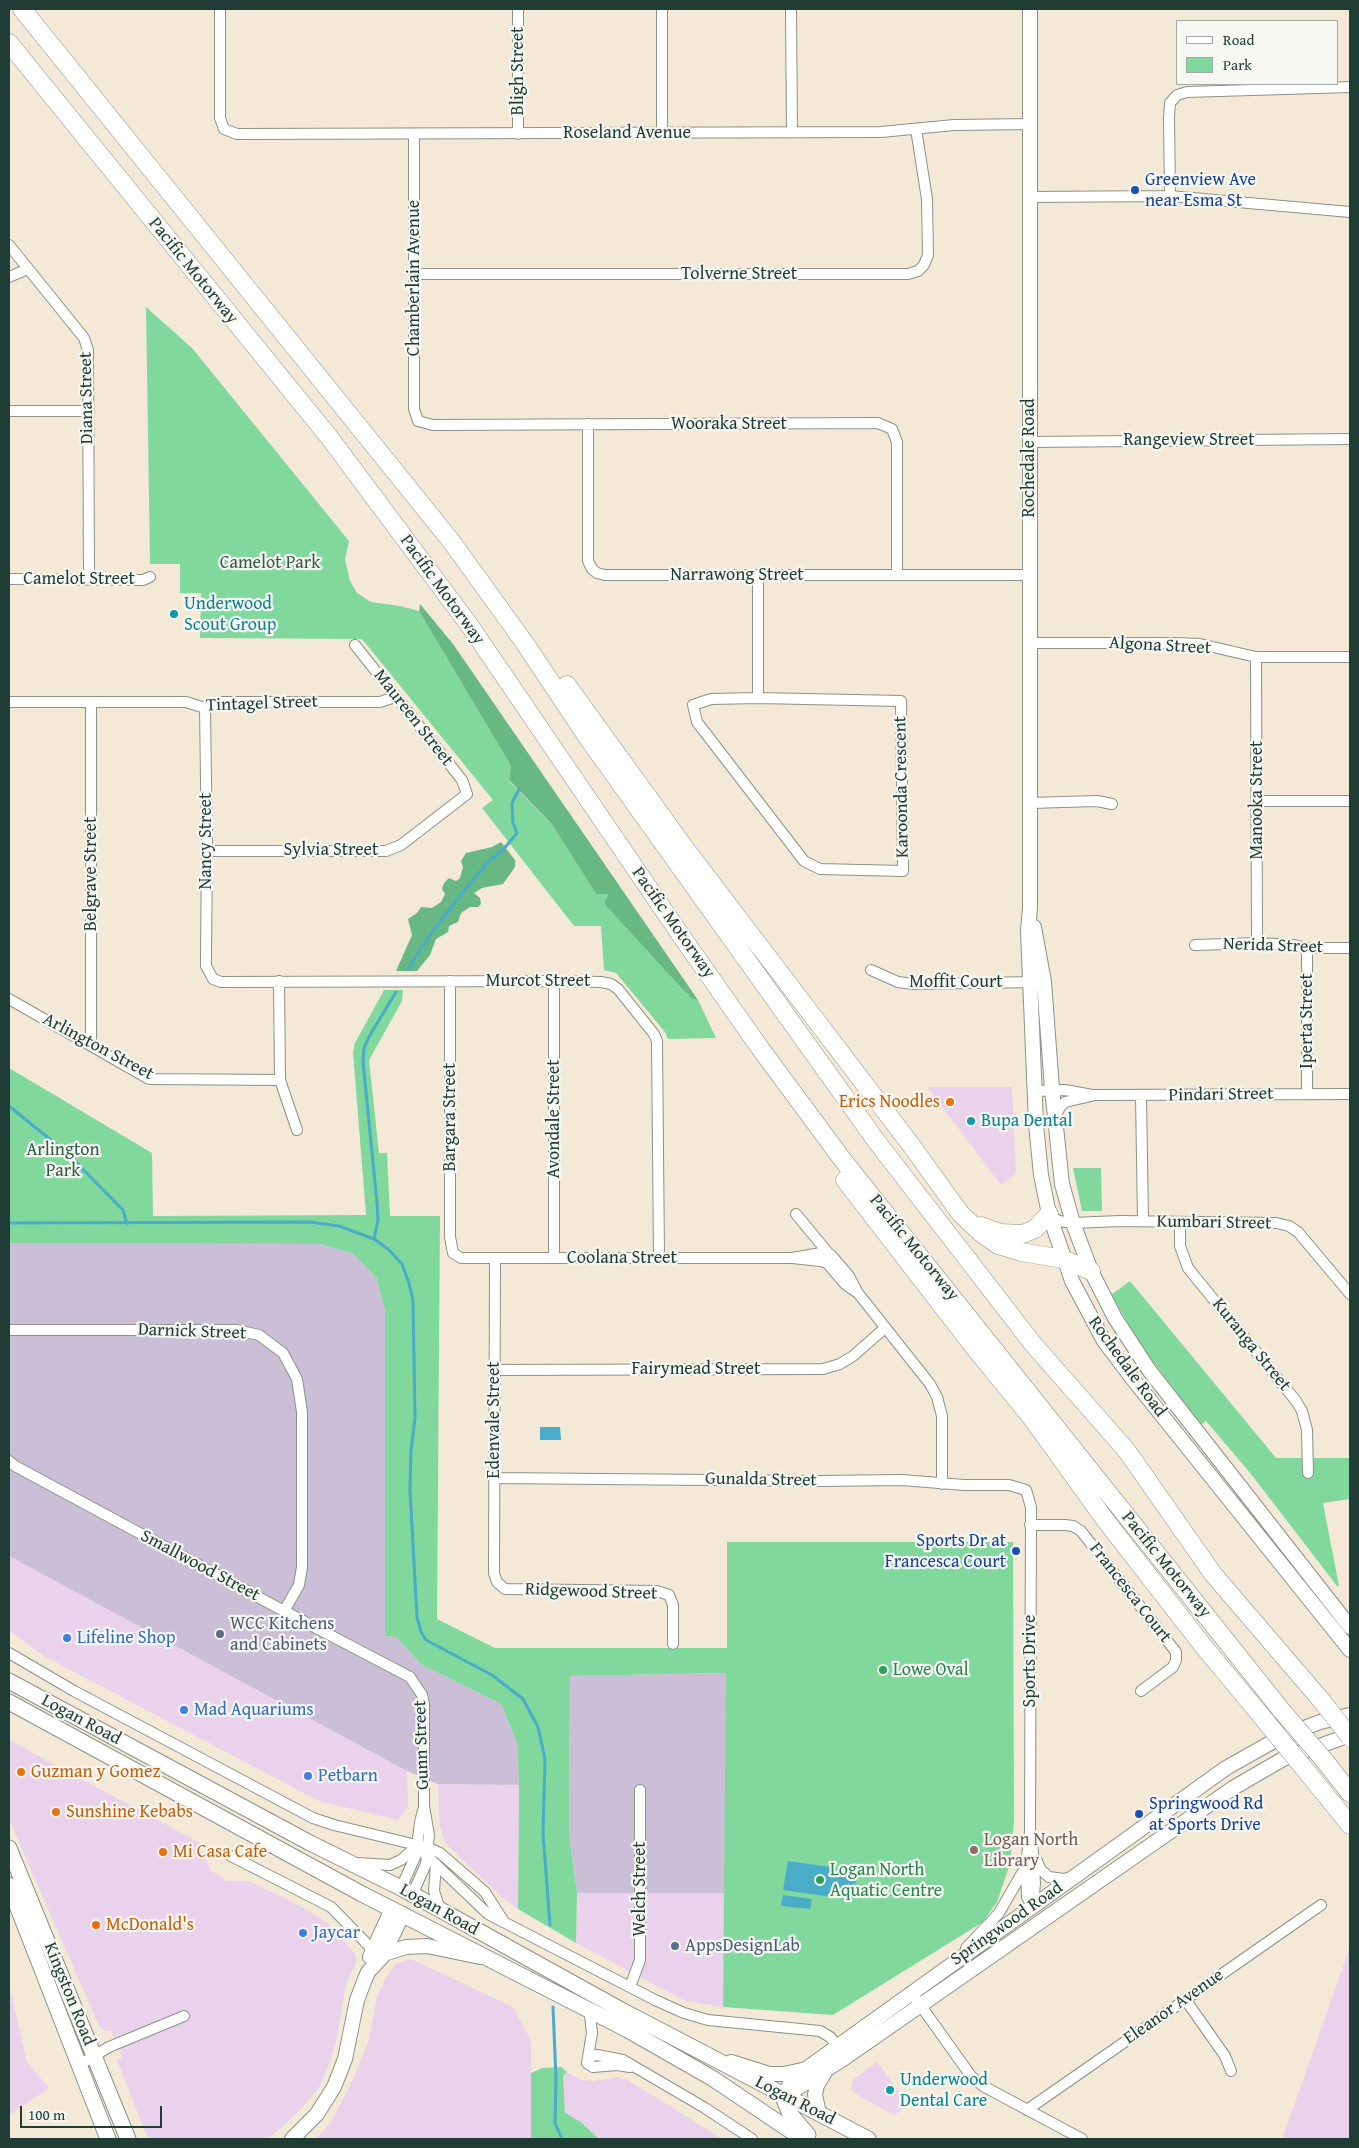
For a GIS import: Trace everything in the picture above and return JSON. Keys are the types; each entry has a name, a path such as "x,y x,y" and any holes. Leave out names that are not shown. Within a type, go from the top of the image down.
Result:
{"highway":[{"name":"Pacific Motorway","path":"22,9 451,541 524,642 590,741 877,1142 1033,1344 1127,1451 1213,1574 1350,1736"},
{"name":"Pacific Motorway","path":"9,43 329,437 470,626 760,1048 842,1159 1282,1711 1350,1793"},
{"path":"451,541 493,581 693,859 911,1145 954,1205 971,1224 990,1240 1008,1249 1064,1259 1091,1271"},
{"path":"682,936 732,1024 866,1210 1031,1417 1142,1568 1350,1825"},
{"path":"971,1224 1000,1233 1017,1235 1029,1233 1049,1214"}],"main road":[{"name":"Rochedale Road","path":"1030,9 1029,982 1034,1091 1041,1175 1049,1214 1064,1259 1079,1297 1104,1341 1350,1650"},
{"name":"Rochedale Road","path":"1030,908 1044,982 1052,1089 1062,1184 1073,1223 1091,1271 1115,1318 1149,1370 1350,1627"},
{"name":"Logan Road","path":"9,1682 868,2139"},
{"name":"Logan Road","path":"9,1702 397,1912 587,2008 712,2078 802,2139"},
{"path":"9,1713 27,1720 44,1721"},
{"name":"Springwood Road","path":"784,2096 829,2068 842,2052 911,1992 1239,1760 1281,1737 1350,1713"},
{"name":"Springwood Road","path":"784,2096 792,2080 806,2069 842,2052 921,2005 1184,1821 1257,1773 1283,1759 1350,1736"},
{"name":"Kingston Road","path":"9,1848 128,2139"},
{"name":"Kingston Road","path":"9,1885 108,2139"},
{"path":"292,2139 307,2125 325,2102 340,2073 348,2049 357,2000 368,1972 406,1892"},
{"name":"Sports Drive","path":"1033,1907 1042,1921"},
{"path":"378,1951 426,1946 490,1960"},
{"path":"937,1974 936,1979 939,1984 967,1973"},
{"path":"702,2052 769,2074 784,2074 806,2069"},
{"path":"819,2113 815,2096 817,2086 829,2068"},
{"path":"712,2078 761,2098 774,2099 784,2096 790,2114 811,2139"}],"street":[{"name":"Roseland Avenue","path":"220,9 220,118 224,130 237,134 881,132 954,125 1030,124"},
{"name":"Bligh Street","path":"518,9 518,134"},
{"path":"662,9 662,133"},
{"path":"790,9 792,132"},
{"path":"1170,196 1168,117 1170,104 1177,95 1187,92 1350,87"},
{"name":"Tolverne Street","path":"414,274 908,274 918,271 924,265 928,255 927,199 916,129"},
{"name":"Chamberlain Avenue","path":"414,134 414,409 418,421"},
{"path":"1030,197 1170,196 1350,212"},
{"name":"Diana Street","path":"9,245 84,338 88,350 89,579"},
{"path":"9,278 28,269"},
{"path":"9,411 87,411"},
{"name":"Wooraka Street","path":"418,421 432,424 878,423 892,429 898,442 897,574"},
{"name":"Narrawong Street","path":"588,424 588,552 592,569 597,573 758,575 1029,574"},
{"name":"Rangeview Street","path":"1029,442 1350,439"},
{"path":"758,575 758,698"},
{"name":"Camelot Street","path":"9,579 143,580 150,576"},
{"name":"Algona Street","path":"1029,643 1200,644 1256,657 1350,657"},
{"name":"Maureen Street","path":"355,644 462,780 467,794"},
{"name":"Manooka Street","path":"1256,657 1257,943"},
{"name":"Tintagel Street","path":"9,702 186,702 205,708 221,702 380,702 395,697"},
{"name":"Karoonda Crescent","path":"758,698 901,701 903,871 820,869 804,861 697,722 693,705 711,699 758,698"},
{"name":"Belgrave Street","path":"90,702 91,1045"},
{"name":"Nancy Street","path":"205,708 206,957 208,973"},
{"name":"Sylvia Street","path":"207,851 386,850 401,845 467,794"},
{"path":"1257,801 1350,800"},
{"path":"1030,802 1097,801 1112,804"},
{"name":"Nerida Street","path":"1195,945 1257,943 1294,945 1307,948 1350,948"},
{"name":"Iperta Street","path":"1307,948 1307,1094"},
{"name":"Moffit Court","path":"871,970 898,982 913,984 1044,982"},
{"name":"Murcot Street","path":"208,973 213,979 221,982 554,981 611,984 658,1041 658,1258"},
{"path":"279,981 280,1080 297,1130"},
{"name":"Bargara Street","path":"450,981 450,1237 452,1253"},
{"name":"Avondale Street","path":"554,981 554,1257"},
{"name":"Arlington Street","path":"9,999 150,1079 280,1080"},
{"name":"Pindari Street","path":"1034,1091 1052,1089 1092,1096 1350,1094"},
{"name":"Pindari Street","path":"1055,1117 1060,1107 1066,1102 1092,1096"},
{"path":"1142,1096 1143,1221"},
{"path":"796,1214 813,1235 827,1258 836,1260 847,1273 858,1293 930,1384 937,1397 942,1416 942,1484"},
{"name":"Kumbari Street","path":"1049,1214 1059,1221 1073,1223 1143,1221 1276,1223 1289,1226 1298,1232 1350,1294"},
{"name":"Kuranga Street","path":"1180,1223 1180,1246 1188,1268 1296,1401 1302,1411 1307,1430 1308,1473"},
{"path":"810,1255 814,1249 813,1235"},
{"name":"Coolana Street","path":"452,1253 461,1258 827,1258"},
{"name":"Coolana Street","path":"792,1258 810,1255 827,1258"},
{"name":"Edenvale Street","path":"495,1258 494,1573 497,1582"},
{"name":"Fairymead Street","path":"494,1370 823,1369 840,1364 853,1356 885,1328"},
{"name":"Darnick Street","path":"9,1330 236,1330 258,1335 283,1353 297,1378 302,1421 302,1566 299,1585 284,1611"},
{"name":"Smallwood Street","path":"9,1461 14,1466 284,1611 401,1670 417,1685"},
{"name":"Gunalda Street","path":"494,1478 902,1480 942,1484 1009,1485 1026,1490"},
{"name":"Sports Drive","path":"1026,1490 1030,1501 1030,1832 1026,1865 1027,1897 1033,1907"},
{"name":"Francesca Court","path":"1030,1525 1065,1525 1072,1526 1081,1531 1176,1652 1176,1660 1172,1667 1141,1691"},
{"name":"Ridgewood Street","path":"497,1582 505,1589 657,1591 669,1595 673,1605 673,1644"},
{"name":"Logan Road","path":"9,1653 74,1691 301,1812 334,1825 418,1846 428,1852 447,1858 482,1889 504,1922"},
{"name":"Gunn Street","path":"406,1892 428,1852 429,1826 424,1806 424,1704 417,1685"},
{"name":"Welch Street","path":"630,1986 640,1960 640,1790"},
{"name":"Gunn Street","path":"406,1892 418,1846 420,1822 424,1806"},
{"name":"Sports Drive","path":"1030,1832 1034,1851 1035,1884 1033,1907"},
{"path":"352,1863 390,1865 401,1860 418,1846"},
{"path":"1034,1851 1041,1870 1048,1876 1064,1879 1078,1874"},
{"name":"Logan Road","path":"428,1852 436,1864 486,1912 670,2007 722,2022 816,2030 826,2034 842,2052"},
{"path":"231,1856 331,1907 378,1951"},
{"path":"436,1864 434,1891 440,1910"},
{"name":"Sports Drive","path":"953,1962 999,1913 1026,1865"},
{"name":"Eleanor Avenue","path":"1028,2110 1322,1905"},
{"path":"911,1992 972,2076 983,2086 1082,2139"},
{"path":"1186,1999 1225,2056 1231,2071"},
{"path":"587,2008 592,2033 587,2061 590,2066 617,2065 638,2069 706,2108 752,2139"},
{"path":"79,2065 113,2045 184,2016"}],"shaded area":[{"path":"927,1087 1012,1087 1016,1174 1001,1185"},
{"path":"9,1243 320,1244 352,1253 376,1277 385,1310 385,1636 396,1637 422,1665 501,1704 517,1743 519,1785 438,1784 407,1771 9,1556"},
{"path":"9,1556 407,1771 408,1806 398,1820 319,1801 42,1655 9,1630"},
{"path":"727,1673 725,1893 577,1893 569,1834 570,1676"},
{"path":"9,1740 200,1843 210,1870 227,1881 249,1881 302,1907 328,1923 356,1955 356,1964 346,1984 336,2042 327,2070 318,2089 301,2109 267,2139 148,2139 117,2060 122,2057 111,2031 105,2031 99,2026 9,1819"},
{"path":"438,1784 519,1785 518,1909 503,1898 445,1843 440,1826"},
{"path":"577,1893 725,1893 723,2007 685,2001 576,1943"},
{"path":"1350,1946 1350,2139 1282,2139 1323,2024"},
{"path":"411,1959 513,2007 531,2041 531,2139 316,2139 331,2122 351,2084 369,2040 377,1997 385,1979 395,1964"},
{"path":"9,1984 27,2062 49,2088 9,2115"},
{"path":"877,2062 909,2105 894,2115 854,2093 851,2089 853,2080"},
{"path":"567,2072 581,2080 594,2081 618,2077 628,2080 722,2139 599,2139 581,2122 564,2113 563,2076"}],"green space":[{"name":"Camelot Park","path":"146,307 192,348 349,541 345,559 350,581 357,593 371,602 419,611 511,766 509,781 551,823 596,894 608,894 604,901 606,906 684,991 692,999 698,1000 716,1038 668,1039 665,1032 616,973 604,970 601,926 574,926 482,808 493,800 362,639 200,638 201,593 180,593 180,564 150,564"},
{"path":"420,604 453,644 698,1000 692,999 684,991 606,906 604,901 608,894 596,894 551,823 509,780 511,766 419,611"},
{"path":"501,842 515,860 515,867 503,884 482,888 474,893 480,898 481,904 478,907 470,907 461,913 458,922 449,926 448,932 436,939 430,955 417,971 396,971 412,935 408,919 417,913 421,907 432,908 441,902 445,894 442,889 444,883 449,878 456,881 460,878 463,867 461,861 466,853 492,847"},
{"name":"Arlington Park","path":"384,990 403,990 402,1001 369,1060 379,1153 387,1153 390,1216 440,1216 437,1619 495,1648 727,1648 727,1542 1013,1542 1014,1821 1010,1864 997,1902 983,1922 833,2015 723,2007 726,1673 570,1676 569,1834 577,1893 576,1943 518,1909 519,1785 517,1743 501,1704 422,1665 396,1637 385,1636 385,1310 376,1277 352,1253 320,1244 9,1243 9,1068 152,1153 153,1216 366,1215 353,1052 355,1043"},
{"path":"1073,1168 1101,1168 1102,1211 1082,1211"},
{"path":"1130,1281 1276,1458 1350,1458 1350,1499 1323,1503 1339,1586 1337,1586 1251,1474 1206,1421 1201,1425 1143,1348 1111,1295"},
{"path":"561,2067 567,2072 563,2076 565,2113 581,2122 599,2139 531,2139 531,2073 542,2068"}],"water":[{"path":"540,1427 560,1427 561,1440 540,1440"},
{"name":"Logan North Aquatic Centre","path":"788,1861 857,1871 853,1900 783,1890"},
{"path":"783,1895 812,1899 810,1909 781,1906"}],"waterway":[{"path":"408,969 432,932 467,887 489,861 502,851 517,833 513,823 512,803 519,789"},
{"path":"374,1239 378,1220 363,1062 364,1048 396,992"},
{"path":"9,1106 67,1153 123,1210 127,1224"},
{"path":"9,1223 310,1222 339,1226 374,1239 388,1249 402,1264 413,1301 415,1418 411,1451 410,1490 417,1617 421,1632 426,1640 492,1675 523,1699 538,1727 545,1759 543,1834 550,1925"},
{"path":"553,2007 556,2079 555,2123 562,2139"}],"place":[{"name":"Greenview Ave near Esma St","path":"1135,190"},
{"name":"Underwood Scout Group","path":"174,614"},
{"name":"Erics Noodles","path":"950,1102"},
{"name":"Bupa Dental","path":"971,1121"},
{"name":"Sports Dr at Francesca Court","path":"1016,1551"},
{"name":"WCC Kitchens and Cabinets","path":"220,1634"},
{"name":"Lifeline Shop","path":"67,1638"},
{"name":"Lowe Oval","path":"883,1670"},
{"name":"Mad Aquariums","path":"184,1710"},
{"name":"Guzman y Gomez","path":"21,1772"},
{"name":"Petbarn","path":"308,1776"},
{"name":"Sunshine Kebabs","path":"56,1812"},
{"name":"Springwood Rd at Sports Drive","path":"1139,1814"},
{"name":"Logan North Library","path":"974,1850"},
{"name":"Mi Casa Cafe","path":"163,1852"},
{"name":"Logan North Aquatic Centre","path":"820,1880"},
{"name":"McDonald's","path":"96,1925"},
{"name":"Jaycar","path":"303,1933"},
{"name":"AppsDesignLab","path":"675,1946"},
{"name":"Underwood Dental Care","path":"890,2090"}]}
